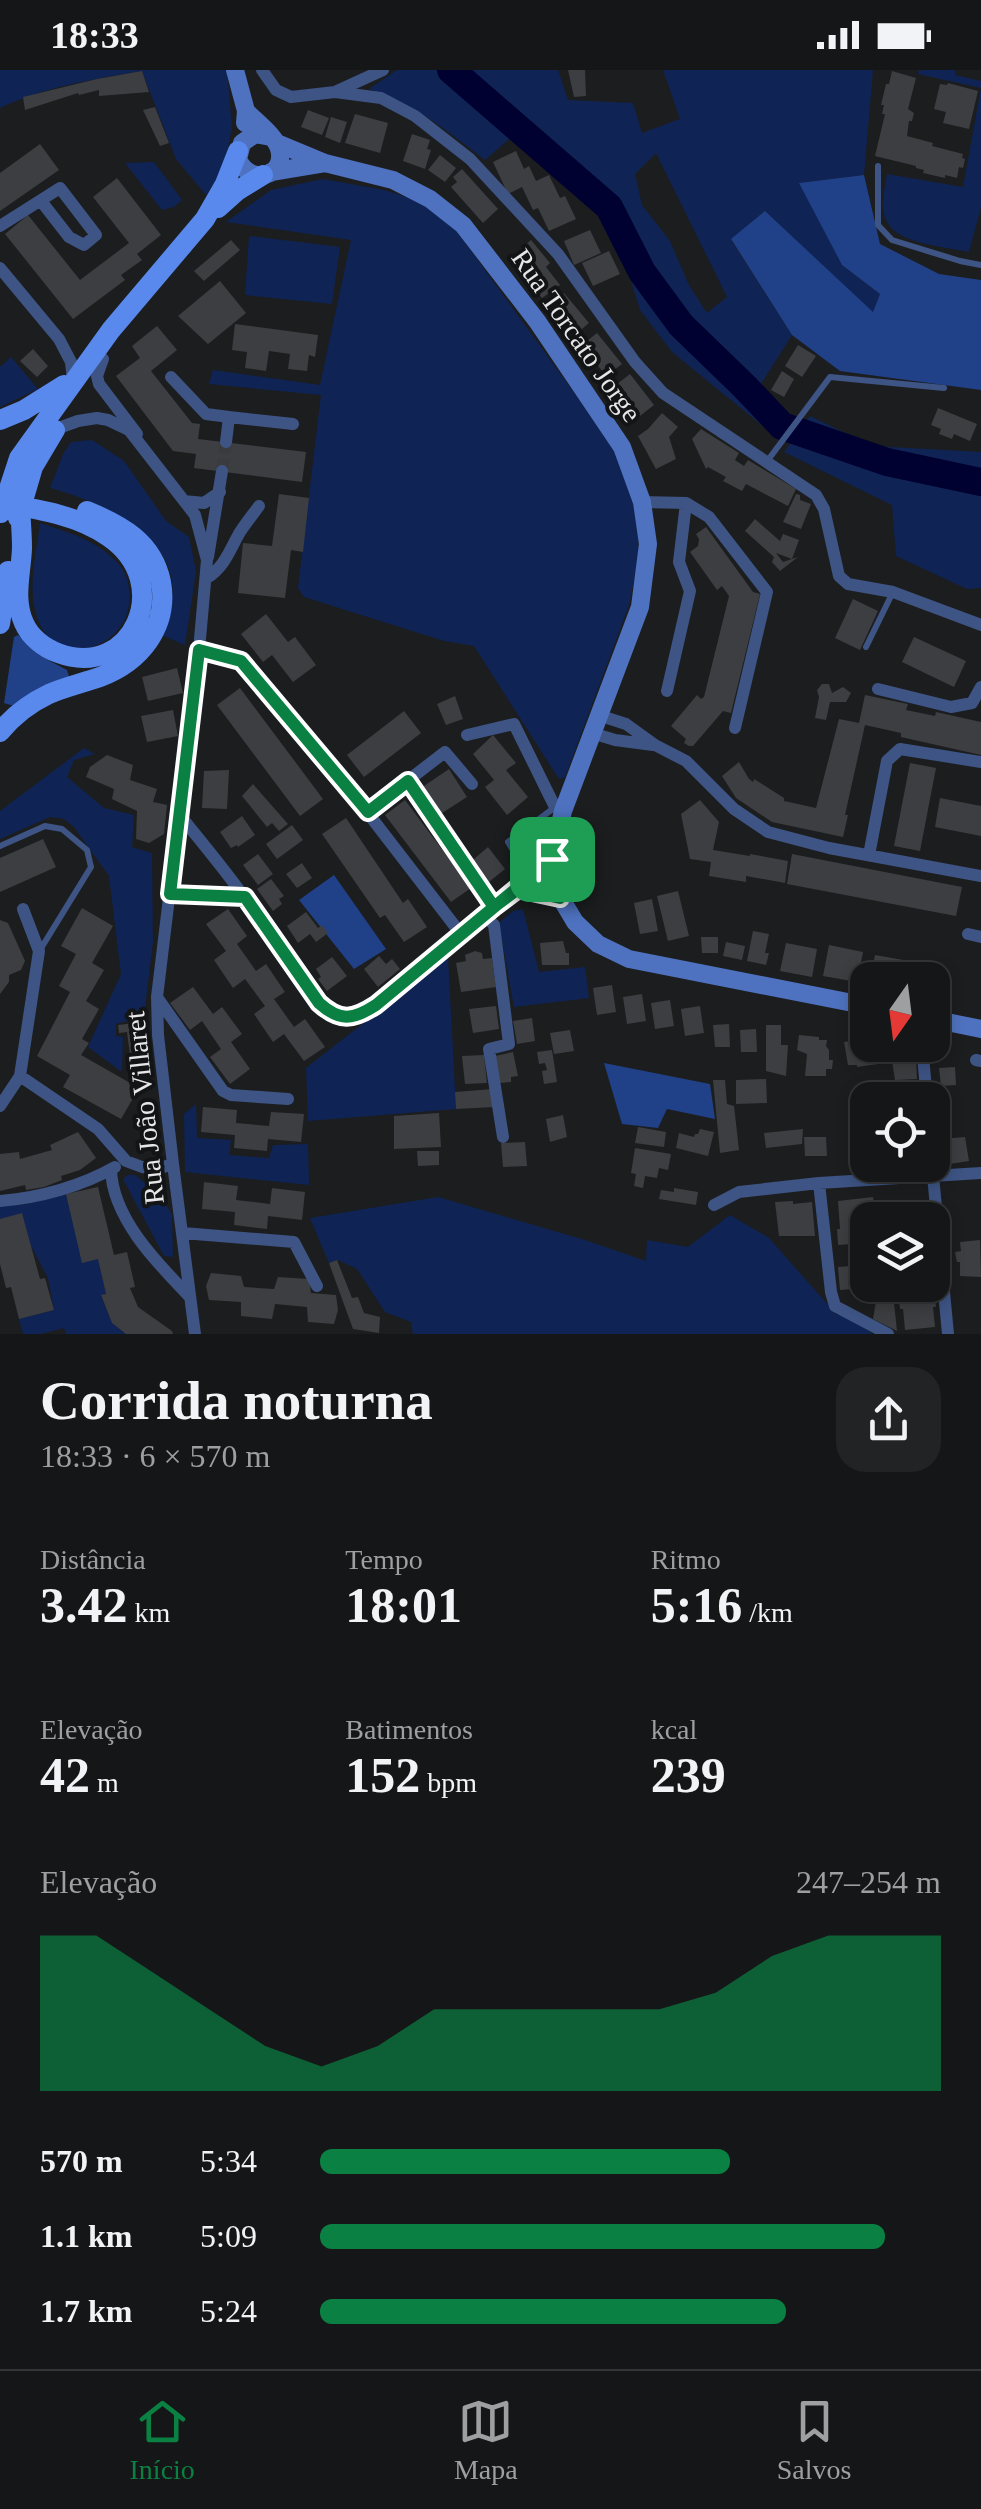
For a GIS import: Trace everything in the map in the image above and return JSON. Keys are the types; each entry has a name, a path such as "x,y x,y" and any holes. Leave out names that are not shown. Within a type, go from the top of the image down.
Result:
{"main road":[{"path":"0,624 9,561 7,509 19,458 73,381 100,353 205,219 220,193 240,147 246,112 235,70"},
{"path":"205,219 237,191 267,174 280,159 274,140 246,112"},
{"path":"240,147 255,134 274,140"},
{"name":"Rua Torcato Jorge","path":"274,140 324,163 392,180 430,199 463,226 537,321 622,448 642,502 648,544 640,607 559,810 552,859"},
{"path":"240,147 242,166 247,172 255,176 267,174"},
{"name":"Rua Torcato Jorge","path":"267,174 324,163"},
{"path":"7,509 100,353"},
{"path":"0,420 73,381"},
{"path":"0,489 37,496 75,513 119,545 136,566 143,588 141,609 128,637 113,650 85,658 72,657 48,649 34,637 24,622 18,597 22,545 7,509"},
{"path":"0,732 38,700 130,661 157,627 162,606 158,572 150,554 128,532 107,519 7,509"},
{"path":"552,859 553,879 569,914 586,934 608,950 629,959 850,1002"},
{"path":"950,1023 981,1029"}],"street":[{"path":"262,70 276,90 291,98 335,92 381,98 415,116 470,158 558,254 635,362 663,393 816,495 824,509 839,576 848,584 893,592 981,625"},
{"path":"335,92 383,70"},
{"path":"0,226 40,200 60,188 96,235 84,245 69,236 40,200"},
{"path":"0,268 59,339 70,362 73,381"},
{"path":"59,339 76,349 100,353"},
{"name":"Rua João Villaret","path":"100,353 100,384 195,516 207,560 157,997 172,1164 195,1334"},
{"path":"171,377 206,414 293,424"},
{"path":"226,442 228,417"},
{"name":"Rua João Villaret","path":"56,429 87,419 108,420 129,430 149,453"},
{"path":"207,560 222,472"},
{"path":"184,500 204,503 220,492"},
{"path":"642,502 686,503 708,517 768,592 736,728"},
{"path":"667,691 690,591 679,562 686,503"},
{"path":"207,578 225,561 260,506"},
{"path":"199,650 241,661 368,812 461,934"},
{"path":"878,689 951,707 972,702 981,687"},
{"path":"467,735 514,724 559,810"},
{"path":"595,724 615,740 655,745 686,761 734,809 768,832 981,876"},
{"path":"869,855 887,761 900,749 981,762"},
{"path":"368,812 445,752 472,784"},
{"path":"408,781 494,925 509,1044 489,1049 503,1137"},
{"path":"179,814 245,897 319,1003 338,1016 361,1015 376,1005 552,859"},
{"path":"518,889 560,898"},
{"path":"170,894 245,897"},
{"path":"0,1106 20,1076 40,951 22,909"},
{"path":"157,997 223,1092 288,1099"},
{"path":"20,1076 98,1129 126,1160 157,1169 172,1164"},
{"path":"0,1201 28,1199 101,1175 126,1160"},
{"name":"Rua João Villaret","path":"111,1169 116,1201 150,1254 190,1298"},
{"path":"950,1171 981,1172"},
{"path":"714,1205 739,1192 850,1179"},
{"path":"934,1182 948,1334"},
{"path":"819,1183 831,1292 836,1306 888,1334"},
{"path":"183,1233 294,1242 316,1286"}],"lane":[{"path":"878,166 878,226 892,240 981,264"},
{"path":"768,461 830,377 944,388"},
{"path":"866,646 893,592"},
{"path":"530,878 508,842 559,810"},
{"path":"0,846 45,826 62,829 86,850 90,867 40,951"}],"shaded area":[{"path":"0,70 227,70 232,127 224,169 206,195 176,159 142,71 52,89 0,108"},
{"path":"397,70 558,70 568,100 633,103 642,133 680,119 663,70 873,70 864,175 800,183 842,265 880,294 873,313 765,211 731,240 792,335 759,387 791,415 775,436 672,352 640,310 627,267 588,199 516,133 485,160 416,111 369,89","holes":["656,153 727,297 707,313 689,285 670,241 642,205 635,174"]},
{"path":"919,70 955,70 955,75 981,81 981,88 918,74"},
{"path":"981,88 981,207 969,252 901,235 887,222 883,211 887,174 963,187"},
{"path":"154,162 182,200 174,207 162,210 125,163"},
{"path":"864,175 880,244 939,274 981,280 981,390 840,371 792,335 731,239 765,211 873,312 880,294 842,265 799,183"},
{"path":"323,179 413,199 448,219 612,445 629,485 639,524 638,561 629,605 565,777 559,779 474,646 444,641 304,597 298,588 321,395 209,384 213,370 320,385 351,240 226,222 271,190"},
{"path":"249,236 340,247 332,304 245,295"},
{"path":"11,357 38,389 0,407 0,367"},
{"path":"810,416 872,446 981,452 981,588 967,589 896,556 892,505 784,452"},
{"path":"92,440 124,461 166,521 189,537 196,571 185,645 164,636 172,581 156,546 125,519 87,500 50,488 71,442"},
{"path":"40,523 94,544 124,571 129,604 125,619 117,631 93,647 65,647 53,641 37,618 33,591"},
{"path":"18,635 67,670 70,680 17,707 4,703 14,637"},
{"path":"84,748 95,754 74,760 67,777 104,808 134,815 132,847 152,853 153,942 144,1016 116,1024 116,1036 123,1037 122,1072 88,1047 121,974 109,876 64,819 50,817 0,839 0,811"},
{"path":"334,875 386,949 354,969 299,900"},
{"path":"523,909 539,972 585,967 589,998 514,1007 499,923 513,911"},
{"path":"448,957 456,1109 308,1121 306,1068"},
{"path":"604,1063 710,1084 715,1119 667,1109 658,1128 622,1124"},
{"path":"196,1104 197,1138 231,1140 229,1155 269,1158 273,1145 308,1144 309,1185 185,1172 184,1114"},
{"path":"135,1175 158,1194 172,1214 173,1257 164,1256 123,1179"},
{"path":"66,1194 98,1259 106,1294 101,1296 112,1323 126,1334 66,1334 64,1328 23,1334 19,1319 54,1310 48,1278 31,1246 22,1214 0,1219 0,1206"},
{"path":"438,1197 646,1261 647,1240 688,1247 730,1215 769,1238 837,1315 845,1314 873,1334 413,1334 411,1322 385,1312 357,1269 338,1260 329,1263 310,1218"}],"building":[{"path":"568,70 585,70 586,96 574,97"},
{"path":"142,71 149,92 99,96 99,90 78,93 25,110 23,97"},
{"path":"892,71 916,78 908,109 914,113 907,136 963,154 963,168 959,167 957,178 923,173 916,166 875,156 885,114 881,105"},
{"path":"940,84 978,91 969,129 943,123 946,112 934,109"},
{"path":"155,107 169,143 160,146 143,110"},
{"path":"308,110 329,118 322,135 301,127"},
{"path":"355,114 388,123 380,153 345,143"},
{"path":"331,117 347,122 340,143 325,137"},
{"path":"412,134 430,140 425,169 403,161"},
{"path":"40,144 59,170 0,211 0,173"},
{"path":"516,151 524,169 529,166 536,181 549,175 576,219 549,231 522,187 508,194 493,162"},
{"path":"440,155 456,168 445,182 428,170"},
{"path":"462,169 498,209 483,223 451,187 457,182 453,177"},
{"path":"117,178 161,235 137,254 142,260 121,275 125,280 73,319 5,234 28,215 80,280 129,243 93,197"},
{"path":"590,230 601,253 574,265 564,241"},
{"path":"231,240 240,250 204,281 194,271"},
{"path":"531,240 550,263 546,267 560,285 542,298 509,259"},
{"path":"609,251 620,274 593,286 582,263"},
{"path":"220,281 246,313 208,344 178,316"},
{"path":"564,293 589,323 575,335 550,304"},
{"path":"235,324 318,335 315,357 309,355 307,371 288,369 290,354 269,351 266,371 245,368 247,352 232,350"},
{"path":"157,326 177,350 151,371 192,423 200,424 198,439 306,452 302,482 194,468 196,454 173,451 116,376 140,358 132,346"},
{"path":"597,333 622,364 606,376 582,345"},
{"path":"798,345 816,356 802,377 785,366"},
{"path":"33,349 48,366 37,377 20,361"},
{"path":"782,371 794,379 784,397 771,390"},
{"path":"630,374 654,405 636,419 612,388"},
{"path":"938,408 977,424 970,441 954,434 952,439 939,434 941,429 931,425"},
{"path":"662,413 678,427 669,437 676,459 656,469 638,436"},
{"path":"701,429 739,453 735,460 744,466 748,460 796,489 788,506 746,484 742,491 723,481 726,477 706,469 692,439"},
{"path":"279,494 309,498 303,552 291,550 285,598 238,593 243,543 272,546"},
{"path":"796,494 811,504 801,529 783,522"},
{"path":"755,519 780,541 783,534 799,540 792,559 798,557 780,571 772,562 774,557 745,531"},
{"path":"706,527 753,592 760,594 731,713 723,711 689,746 671,726 697,695 704,697 729,596 722,586 717,590 690,552 698,546 696,534"},
{"path":"853,599 878,611 860,650 835,638"},
{"path":"266,614 288,642 295,637 316,665 293,682 272,655 263,662 241,634"},
{"path":"914,637 966,661 954,687 902,662"},
{"path":"177,668 183,693 148,701 142,677"},
{"path":"822,684 829,684 832,693 843,687 851,693 846,702 830,702 826,720 815,718 817,690"},
{"path":"240,688 323,799 300,816 217,705"},
{"path":"865,695 908,704 906,710 981,722 981,755 865,725 843,837 772,822 736,798 722,776 739,762 749,779 784,801 816,808 839,719 859,723"},
{"path":"455,696 463,719 446,725 437,704"},
{"path":"173,710 178,736 147,742 141,716"},
{"path":"404,711 421,733 364,777 347,755"},
{"path":"493,735 516,763 506,770 528,797 507,815 485,787 494,780 473,754"},
{"path":"107,755 133,765 130,780 157,789 153,802 167,805 164,834 149,843 136,839 137,811 112,799 114,789 86,777 90,767"},
{"path":"910,763 936,768 920,851 894,846"},
{"path":"449,769 467,797 439,815 421,788"},
{"path":"229,770 227,809 202,808 204,771"},
{"path":"253,784 288,824 279,831 272,823 267,827 242,796"},
{"path":"940,798 981,806 981,836 935,827"},
{"path":"405,800 471,888 451,902 385,815"},
{"path":"700,800 719,822 713,850 788,861 785,883 746,876 746,882 709,876 711,862 690,859 681,814"},
{"path":"242,816 255,835 231,848 220,832"},
{"path":"346,818 403,903 408,899 427,927 404,942 385,915 380,918 322,834"},
{"path":"292,825 303,840 277,859 266,844"},
{"path":"43,839 56,867 0,892 0,858"},
{"path":"488,847 505,869 484,886 467,865"},
{"path":"258,854 273,874 258,885 243,865"},
{"path":"792,854 962,887 956,916 787,884"},
{"path":"302,863 312,878 297,888 286,874"},
{"path":"271,879 284,896 279,899 282,904 273,911 257,889"},
{"path":"678,891 689,936 668,941 657,896"},
{"path":"652,899 658,931 640,934 634,903"},
{"path":"82,908 113,926 92,963 104,970 86,1001 99,1009 82,1039 89,1043 81,1055 139,1088 121,1119 63,1087 70,1075 37,1056 70,992 59,986 76,954 61,946"},
{"path":"228,909 247,936 237,944 256,971 266,964 285,992 274,999 294,1027 305,1019 325,1047 304,1061 284,1034 273,1042 254,1014 265,1006 245,979 233,988 214,960 226,951 206,924"},
{"path":"306,912 318,928 322,925 328,933 316,942 310,934 298,943 287,926"},
{"path":"0,920 8,923 25,961 21,970 9,975 0,994"},
{"path":"753,931 769,934 766,965 747,961"},
{"path":"701,937 718,937 718,953 702,953"},
{"path":"563,941 569,965 542,965 540,943"},
{"path":"726,942 745,946 742,960 723,956"},
{"path":"786,943 817,949 812,977 780,971"},
{"path":"829,945 863,952 861,962 850,962 850,981 823,976"},
{"path":"482,953 483,959 492,958 496,987 461,992 456,963 466,961 465,955"},
{"path":"875,955 909,961 909,962 874,962"},
{"path":"379,956 386,964 392,959 400,969 378,987 364,969"},
{"path":"332,957 347,976 327,991 316,969"},
{"path":"612,985 616,1012 597,1015 593,988"},
{"path":"193,987 213,1014 222,1007 242,1034 231,1042 250,1069 230,1084 210,1057 221,1049 202,1021 190,1030 170,1003"},
{"path":"642,994 646,1021 627,1024 623,997"},
{"path":"670,1000 674,1026 655,1029 651,1003"},
{"path":"496,1006 499,1029 473,1033 469,1009"},
{"path":"700,1006 704,1033 685,1036 681,1009"},
{"path":"532,1018 535,1041 517,1044 513,1021"},
{"path":"144,1022 149,1068 132,1070 127,1032 119,1033 118,1025"},
{"path":"729,1024 730,1047 715,1047 713,1025"},
{"path":"766,1025 781,1025 781,1045 788,1045 786,1076 766,1071"},
{"path":"756,1029 757,1052 741,1052 740,1030"},
{"path":"570,1030 574,1051 554,1054 550,1033"},
{"path":"799,1035 827,1040 829,1060 833,1060 826,1076 805,1076 807,1054 797,1050"},
{"path":"850,1041 850,1062 885,1063 848,1065 844,1042"},
{"path":"552,1050 557,1082 544,1084 542,1071 547,1070 545,1063 539,1064 537,1052"},
{"path":"513,1052 518,1076 511,1077 511,1082 500,1083 495,1056"},
{"path":"484,1055 487,1083 465,1084 462,1056"},
{"path":"892,1062 916,1062 917,1079 895,1080"},
{"path":"955,1067 956,1085 941,1082 939,1068"},
{"path":"766,1079 767,1103 736,1104 736,1080"},
{"path":"713,1080 725,1080 727,1104 734,1106 739,1150 720,1153"},
{"path":"493,1089 494,1107 456,1109 455,1092"},
{"path":"203,1107 237,1110 236,1123 269,1126 271,1112 304,1114 301,1142 268,1139 267,1151 234,1148 235,1135 201,1132"},
{"path":"439,1113 441,1147 394,1149 394,1116"},
{"path":"563,1115 567,1137 550,1142 546,1119"},
{"path":"638,1127 666,1132 664,1147 635,1143"},
{"path":"700,1129 714,1132 708,1156 676,1148 679,1133 694,1137"},
{"path":"803,1129 802,1144 766,1148 764,1133"},
{"path":"78,1132 96,1158 44,1187 26,1190 25,1185 0,1191 0,1154 19,1152 20,1159 52,1150 50,1145"},
{"path":"804,1137 826,1137 827,1156 805,1156"},
{"path":"965,1137 969,1161 950,1164 950,1138"},
{"path":"525,1142 527,1166 503,1167 501,1143"},
{"path":"635,1148 671,1154 668,1170 659,1168 657,1178 645,1176 643,1188 634,1186 636,1174 631,1173"},
{"path":"417,1151 439,1151 439,1165 418,1166"},
{"path":"204,1182 238,1186 236,1200 270,1204 272,1188 305,1192 302,1220 268,1216 267,1229 234,1225 235,1212 202,1209"},
{"path":"98,1187 114,1255 127,1252 135,1287 130,1288 138,1307 173,1334 126,1334 112,1323 101,1295 106,1294 98,1259 82,1263 66,1194"},
{"path":"674,1188 698,1192 696,1205 659,1199 661,1190 674,1192"},
{"path":"873,1197 874,1202 850,1202 850,1244 838,1245 838,1201"},
{"path":"775,1202 812,1202 815,1236 779,1236"},
{"path":"22,1213 40,1279 45,1278 54,1310 19,1319 0,1264 0,1219"},
{"path":"980,1240 981,1277 960,1276 955,1252 961,1251 960,1242"},
{"path":"337,1260 352,1298 358,1297 364,1313 380,1317 379,1333 353,1329 329,1263"},
{"path":"850,1266 850,1289 840,1290 838,1267"},
{"path":"211,1273 241,1276 244,1287 274,1289 278,1277 309,1279 311,1293 336,1295 338,1310 334,1324 308,1322 307,1307 275,1304 272,1319 241,1316 241,1302 209,1300 206,1286"},
{"path":"876,1302 894,1302 897,1331 873,1319"},
{"path":"899,1302 935,1302 935,1327 905,1330"}],"waterway":[{"path":"451,70 609,207 642,272 681,325 782,426 887,462 981,482"}],"tunnel":[{"path":"222,471 226,442"}],"route":[{"path":"552,859 518,889 376,1005 350,1017 328,1011 245,897 170,894 199,650 241,661 368,812 408,781 494,907 518,889 560,898 553,879 552,859"}]}
